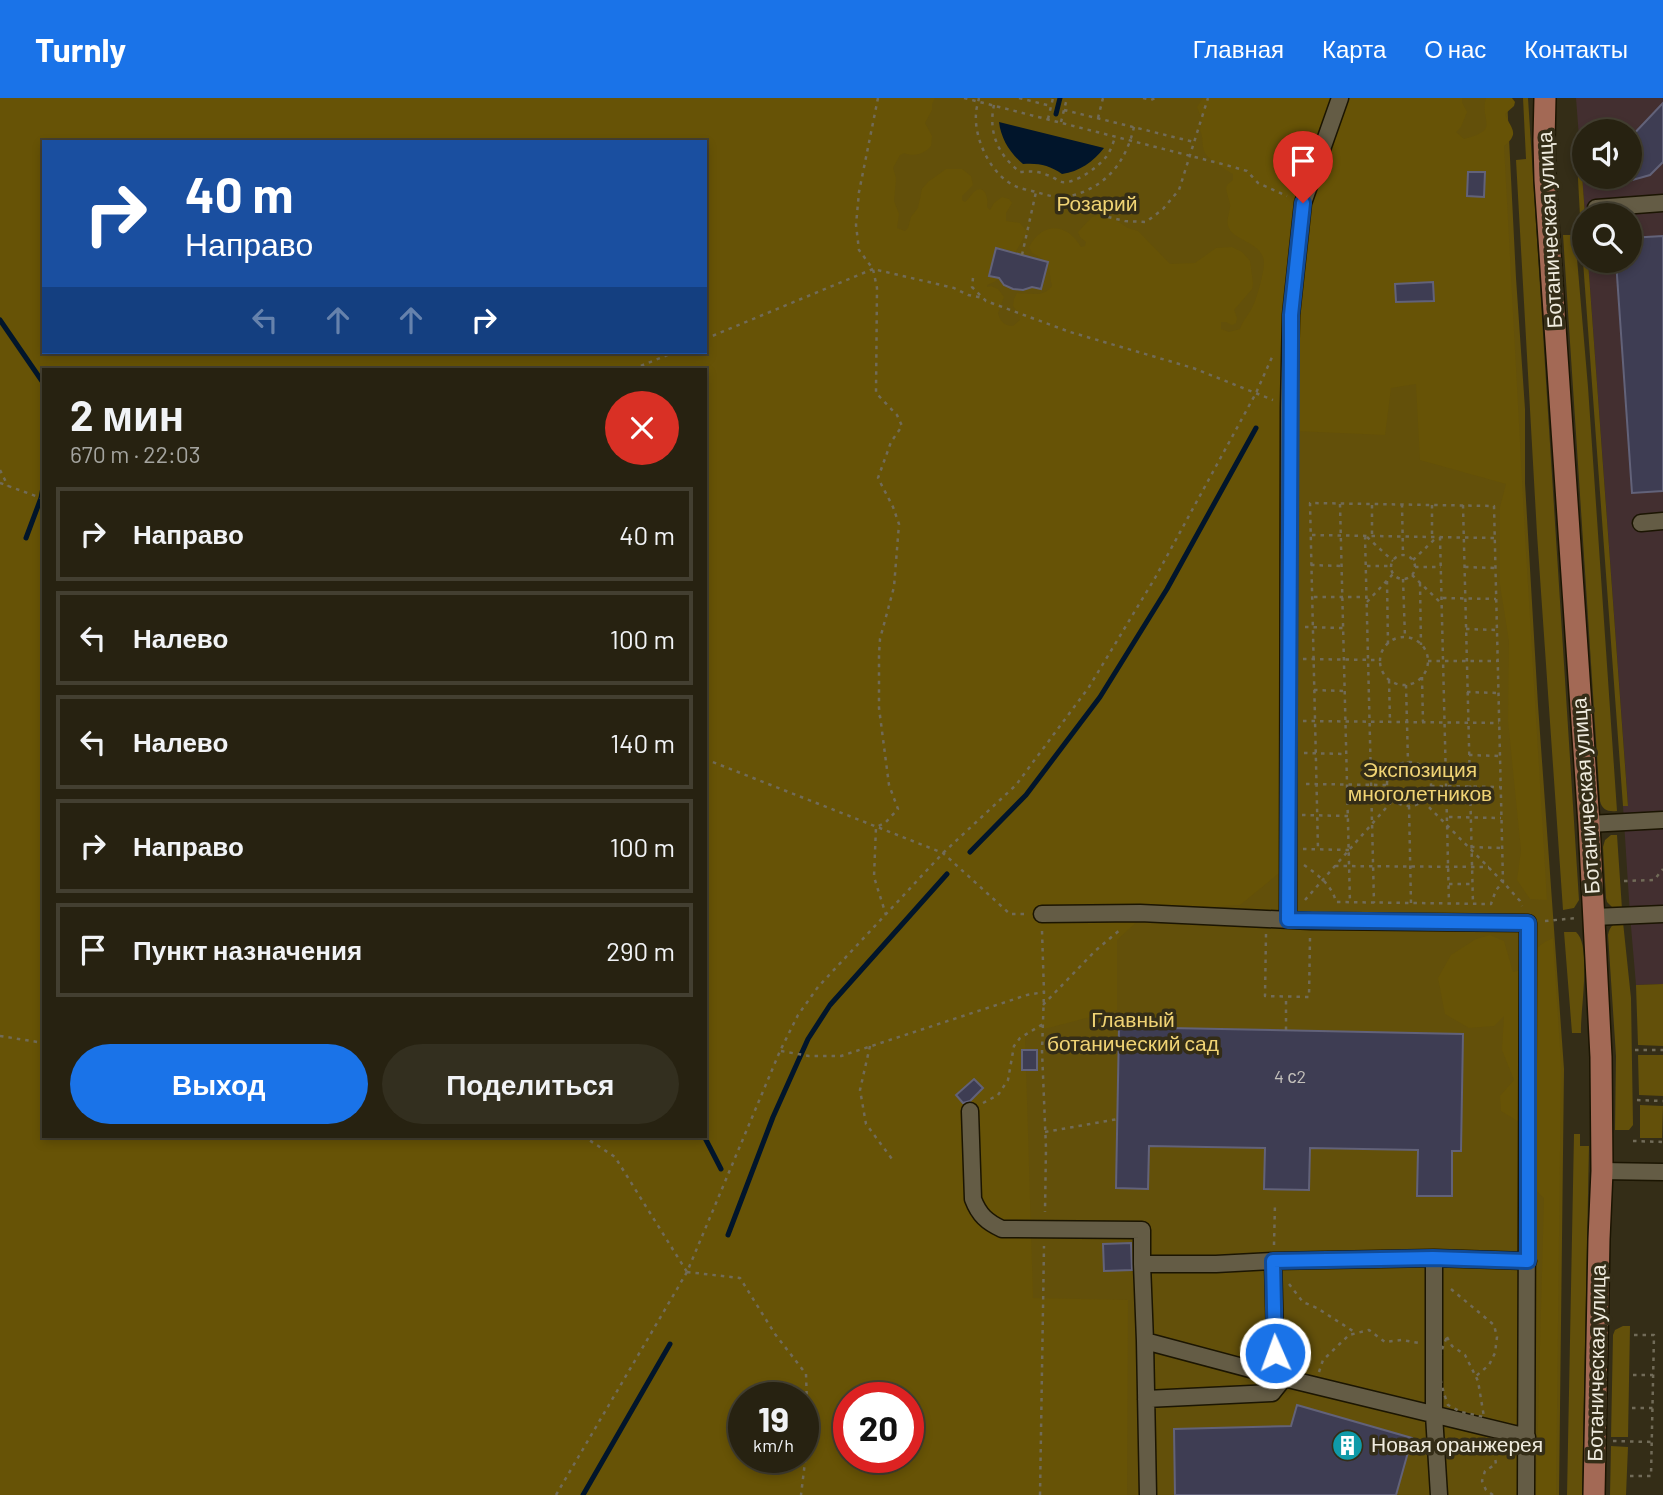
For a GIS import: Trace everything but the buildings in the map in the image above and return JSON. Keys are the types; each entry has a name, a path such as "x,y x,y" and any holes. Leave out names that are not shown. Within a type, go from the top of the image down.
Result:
{"main road":[{"name":"Ботаническая улица","path":"1545,98 1545,180 1589,824 1601,1057 1602,1171 1594,1495"}],"street":[{"path":"1288,920 1291,315 1303,203 1339,98"},
{"path":"1642,205 1663,203"},
{"path":"1641,523 1663,521"},
{"path":"1589,824 1663,820"},
{"path":"1042,914 1140,913 1311,921 1528,923 1526,1495"},
{"path":"1594,917 1663,914"},
{"path":"970,1111 973,1199 977,1210 987,1222 1002,1229 1142,1230 1148,1495"},
{"path":"1602,1171 1663,1172"},
{"path":"1142,1264 1433,1258 1528,1261"},
{"path":"1433,1258 1434,1415 1439,1495"},
{"path":"1146,1399 1272,1394 1280,1377 1273,1261"},
{"path":"1144,1341 1527,1437"}],"path":[{"path":"876,827 886,823 898,809 889,785 880,708 879,654 880,639 894,587 899,524 878,478 891,442 902,426 897,415 876,393 877,288 873,269 859,250 856,225 859,192 878,98"},
{"path":"964,98 1247,171 1258,183 1303,203"},
{"path":"1019,98 1051,106"},
{"path":"1047,120 1053,98"},
{"path":"1061,123 1067,98"},
{"path":"1098,118 1103,98"},
{"path":"1143,98 1155,98"},
{"path":"1108,217 1146,222 1163,209 1179,190 1208,98"},
{"path":"978,100 975,115 978,136 993,166 1002,177 1015,186 1058,197 1073,196 1105,180 1119,166 1131,141 1134,127"},
{"path":"994,106 992,131 1004,156 1020,172 1044,173 1061,182 1083,176 1108,156 1115,137"},
{"path":"1064,110 1194,142"},
{"path":"1022,255 1036,192"},
{"path":"707,338 873,269 984,298"},
{"path":"973,278 972,287 986,301 1070,332 1193,368 1289,407"},
{"path":"556,1495 687,1272 780,1051 798,1015 818,987 943,853 1016,785 1089,687 1155,578 1256,393 1276,348"},
{"path":"635,368 670,354"},
{"path":"0,470 8,486"},
{"path":"0,483 42,498"},
{"path":"1302,865 1322,880 1331,890 1336,902 1491,904 1496,890 1503,882 1494,506 1310,503 1318,849"},
{"path":"1340,503 1350,903"},
{"path":"1372,504 1373,536"},
{"path":"1402,505 1403,555"},
{"path":"1432,505 1441,567 1449,904"},
{"path":"1463,505 1473,904"},
{"path":"1311,536 1494,538"},
{"path":"1366,536 1393,561"},
{"path":"1366,536 1374,903"},
{"path":"1413,560 1437,537"},
{"path":"1403,555 1413,560 1415,567 1412,575 1404,579 1393,574 1391,566 1397,557 1403,555"},
{"path":"1311,565 1342,566"},
{"path":"1366,566 1391,566"},
{"path":"1415,567 1441,567"},
{"path":"1465,567 1495,568"},
{"path":"1367,600 1393,574"},
{"path":"1412,575 1442,604"},
{"path":"1404,579 1405,637"},
{"path":"1387,581 1388,643"},
{"path":"1420,583 1421,645"},
{"path":"1312,597 1367,600"},
{"path":"1442,598 1496,599"},
{"path":"1299,627 1343,628"},
{"path":"1466,629 1497,630"},
{"path":"1405,637 1413,639 1425,648 1427,670 1417,682 1395,684 1384,674 1380,660 1388,643 1405,637"},
{"path":"1300,659 1380,660"},
{"path":"1428,661 1497,661"},
{"path":"1422,677 1423,722"},
{"path":"1389,680 1390,722"},
{"path":"1406,685 1408,762"},
{"path":"1314,690 1345,691"},
{"path":"1467,692 1498,693"},
{"path":"1299,721 1499,723"},
{"path":"1300,753 1346,754"},
{"path":"1469,755 1500,756"},
{"path":"707,761 943,853 1010,914 1042,914 1045,1230 1040,1495"},
{"path":"1408,762 1425,769 1430,776 1431,786 1423,802 1409,806 1400,805 1393,800 1387,785 1391,770 1408,762"},
{"path":"1300,784 1387,785"},
{"path":"1431,786 1500,787"},
{"path":"1288,920 1393,800"},
{"path":"1423,802 1520,901"},
{"path":"1409,806 1411,903"},
{"path":"1301,815 1348,816"},
{"path":"1447,817 1501,818"},
{"path":"876,827 874,877 886,915"},
{"path":"1471,849 1502,848"},
{"path":"1302,849 1349,850"},
{"path":"1335,866 1489,867"},
{"path":"1624,881 1654,880 1663,869"},
{"path":"1449,884 1472,884"},
{"path":"1043,1005 1095,951 1140,913"},
{"path":"1528,923 1594,917"},
{"path":"1266,919 1265,996 1309,997 1311,921"},
{"path":"780,1051 809,1056 841,1056 1027,995 1044,992"},
{"path":"1286,996 1286,1030"},
{"path":"970,1111 998,1094 1008,1080 1014,1046 1020,1038 1043,1024"},
{"path":"0,1036 42,1043"},
{"path":"870,1046 860,1090 866,1124 892,1159"},
{"path":"1635,1050 1663,1051"},
{"path":"1637,1100 1663,1101"},
{"path":"1045,1132 1118,1119"},
{"path":"586,1138 615,1157 687,1272"},
{"path":"1633,1141 1663,1142"},
{"path":"1273,1261 1275,1203"},
{"path":"687,1272 740,1278 775,1334 806,1374 808,1437 801,1495"},
{"path":"1282,1287 1287,1281 1303,1302 1356,1333"},
{"path":"1450,1288 1494,1325 1497,1337 1494,1353 1489,1365 1476,1376"},
{"path":"1445,1328 1452,1346 1465,1355 1476,1376 1485,1417 1461,1412 1448,1405 1440,1383 1440,1351 1447,1337"},
{"path":"1317,1375 1323,1360 1349,1335 1356,1333 1369,1330 1385,1342 1402,1340 1424,1345"},
{"path":"1630,1475 1651,1476 1653,1408 1654,1335 1634,1335"},
{"path":"1633,1375 1653,1375"},
{"path":"1632,1408 1653,1408"},
{"path":"1491,1439 1496,1464 1485,1471 1482,1481 1486,1490 1493,1495"},
{"path":"1595,1441 1652,1442"}],"shaded area":[{"name":"Главный ботанический сад","path":"0,98 935,98 925,123 932,136 931,146 919,154 900,155 893,168 896,178 894,201 899,214 897,228 905,231 908,228 911,217 918,208 922,189 946,169 962,169 971,176 973,185 962,196 965,202 980,189 985,192 990,210 1002,197 1009,199 1012,203 1006,213 1006,221 1020,223 1026,234 1001,277 987,285 998,289 1004,297 998,313 1003,322 1013,326 1020,320 1013,306 1017,293 1045,292 1052,286 1048,265 1032,253 1029,247 1035,239 1048,229 1055,228 1069,233 1081,247 1085,246 1086,242 1078,232 1092,217 1102,214 1138,231 1170,264 1195,263 1216,248 1232,247 1242,252 1250,261 1253,283 1252,289 1234,310 1236,323 1232,325 1221,322 1221,329 1229,332 1240,329 1251,309 1260,285 1264,263 1260,251 1233,234 1228,227 1230,204 1226,188 1233,180 1233,174 1205,153 1200,130 1202,120 1197,107 1203,98 1462,98 1467,112 1456,132 1464,139 1486,128 1486,98 1512,98 1514,106 1505,114 1513,134 1504,146 1547,900 1530,899 1517,880 1521,850 1508,720 1509,641 1500,585 1500,507 1506,484 1420,460 1416,384 1391,388 1385,435 1295,431 1283,870 1240,905 1165,909 1142,917 1117,940 1117,1010 1025,1034 1033,1298 1128,1300 1127,1495 0,1495"},
{"path":"1576,98 1663,98 1663,984 1636,985 1623,806 1628,805 1589,273 1642,273 1642,203 1584,203 1583,189 1642,189 1642,119 1578,119"},
{"path":"1490,935 1504,941 1513,972 1531,967 1537,949 1553,938 1561,1065 1556,1495 1536,1495 1544,1198 1529,1184 1535,1124 1519,1122 1501,1111 1500,1096 1514,1080 1502,1050 1504,1016 1494,1026 1469,1028 1445,1014 1438,978 1451,955 1476,939"}],"green space":[{"name":"Главный ботанический сад","path":"0,98 1507,98 1525,409 1525,483 1538,705 1564,1069 1559,1495 0,1495"},
{"path":"1523,98 1528,98 1579,900 1574,908 1563,910 1537,534 1516,160 1526,159"},
{"path":"1579,189 1583,189 1584,203 1579,203"},
{"path":"1563,235 1572,235 1572,273 1578,273 1617,811 1606,810 1600,801"},
{"path":"1584,273 1589,273 1628,806 1623,806"},
{"path":"1611,835 1617,835 1622,909 1613,908 1606,898 1603,847 1605,840"},
{"path":"1623,922 1631,998 1633,1125 1629,1130 1615,1130 1616,1056 1608,935 1613,925"},
{"path":"1564,932 1576,932 1581,939 1583,950 1581,1033 1572,1033"},
{"path":"1663,984 1663,1046 1638,1045 1636,985"},
{"path":"1638,1055 1663,1055 1663,1096 1639,1095"},
{"path":"1640,1105 1663,1106 1662,1138 1640,1138"},
{"path":"1574,1134 1580,1134 1580,1146 1589,1146 1582,1495 1567,1495"},
{"path":"1630,1326 1628,1437 1611,1437 1613,1335 1615,1330"},
{"path":"1611,1446 1628,1447 1626,1495 1610,1495"}],"water":[{"path":"999,122 1104,148 1086,165 1062,174 1044,165 1023,164 1007,145"}],"waterway":[{"path":"1056,114 1060,98"},
{"path":"0,320 42,381"},
{"path":"970,852 1026,795 1100,697 1167,589 1256,428"},
{"path":"26,538 42,493"},
{"path":"728,1235 773,1117 808,1039 830,1005 947,874"},
{"path":"705,1138 721,1169"},
{"path":"583,1495 670,1344"}],"place":[{"name":"Новая оранжерея","path":"1348,1445"}],"route":[{"path":"1275,1353 1273,1261 1433,1258 1528,1261 1528,923 1288,920 1291,315 1303,203"}],"park label":[{"name":"Розарий","path":"1097,204"},
{"name":"Экспозиция многолетников","path":"1420,782"}]}
